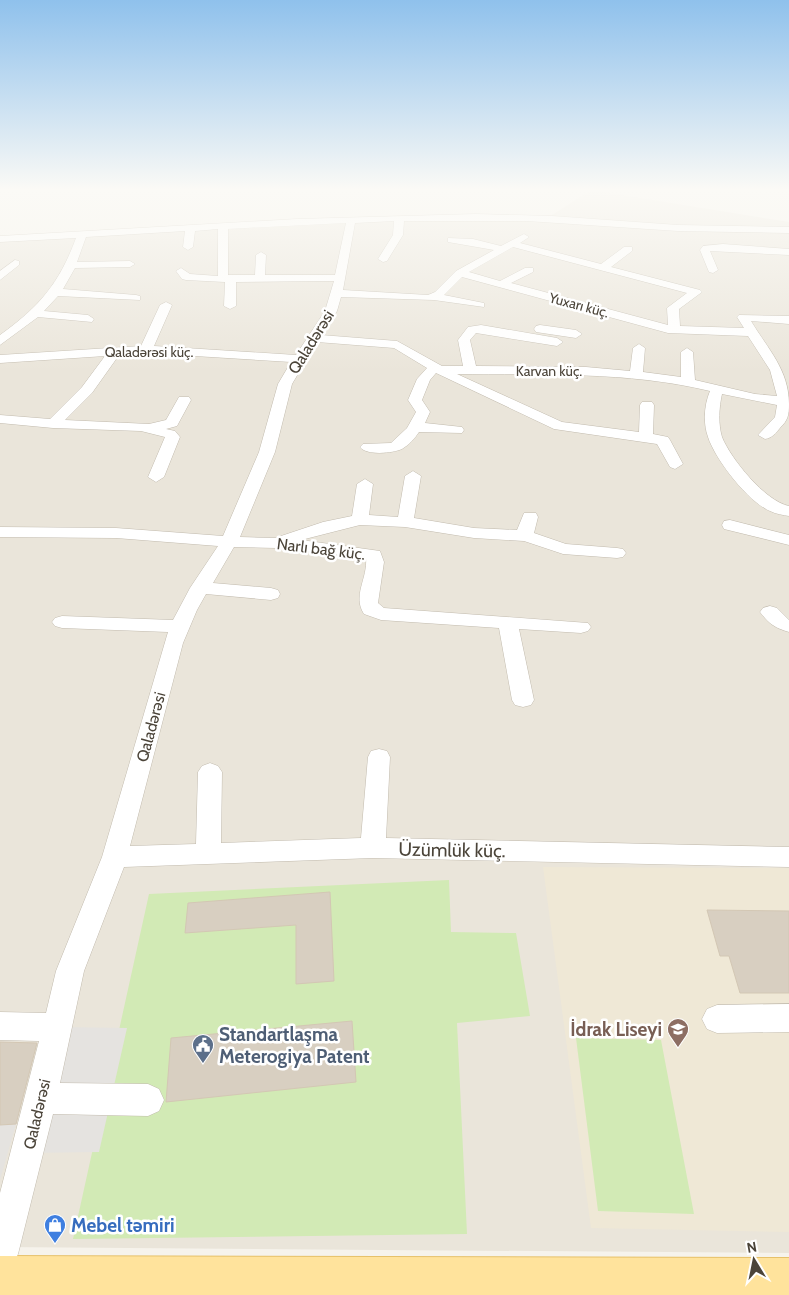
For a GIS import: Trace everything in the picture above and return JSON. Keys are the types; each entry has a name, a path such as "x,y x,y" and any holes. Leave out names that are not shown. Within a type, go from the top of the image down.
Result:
{"main road":[{"path":"0,1280 789,1281"}],"street":[{"path":"0,341 55,292 75,250"},
{"path":"225,250 230,306"},
{"name":"Qaladərəsi","path":"0,1254 28,1153 70,971 115,857 173,643 199,588 229,542 267,452 285,384 299,359 328,318 338,285 344,250"},
{"path":"383,258 388,250"},
{"path":"435,297 460,274 496,250"},
{"path":"540,250 696,292 673,308 676,319 674,330"},
{"path":"604,268 626,250"},
{"path":"705,250 713,270"},
{"path":"757,250 789,252"},
{"path":"260,277 261,255"},
{"path":"0,277 15,263"},
{"path":"69,263 130,264"},
{"path":"502,284 529,270"},
{"path":"181,271 189,278 260,277 338,285 480,304"},
{"name":"Yuxarı küç.","path":"460,274 674,330 752,332"},
{"path":"55,292 136,298"},
{"path":"146,349 166,305"},
{"path":"33,313 88,319"},
{"path":"764,435 783,416 788,402 781,372 772,357 752,332 744,317 789,320"},
{"path":"516,324 557,351"},
{"path":"470,371 464,340 472,330 481,329 557,351"},
{"path":"557,351 576,334"},
{"path":"315,338 397,345 455,379 550,423 571,428 663,440 675,464"},
{"path":"636,375 638,348"},
{"name":"Qaladərəsi küç.","path":"0,359 146,349 299,359"},
{"path":"52,424 87,390 114,351"},
{"name":"Karvan küç.","path":"440,370 470,371 557,351 636,375 688,382 755,398 788,402"},
{"path":"687,352 688,382"},
{"path":"368,447 398,445 422,417 423,412 415,400 424,379 440,370"},
{"path":"718,388 714,395 714,429 715,437 721,448 748,484 767,503 774,508 789,511"},
{"path":"87,390 102,390"},
{"path":"152,428 172,423 184,400"},
{"path":"646,437 647,405"},
{"path":"0,419 52,424 152,428 170,434 173,437 156,477"},
{"path":"414,427 457,430"},
{"path":"405,522 413,476"},
{"path":"360,520 365,484"},
{"path":"524,536 530,518"},
{"path":"277,543 336,524 360,520 405,522 474,533 524,536 535,538 563,550 617,553"},
{"path":"730,525 789,540"},
{"name":"Narlı bağ küç.","path":"2,535 116,532 229,542 277,543 374,555 376,562 367,602 371,610 381,614 581,627"},
{"path":"199,588 270,594"},
{"path":"770,612 779,623 789,626"},
{"path":"62,622 180,626"},
{"path":"508,622 524,700"},
{"path":"374,848 379,757"},
{"path":"208,854 210,772"},
{"name":"Üzümlük küç.","path":"115,857 374,848 789,856"},
{"path":"717,1019 789,1018"},
{"path":"0,1026 57,1027"},
{"path":"41,1098 148,1100"}],"shaded area":[{"path":"0,250 789,250 789,1253 0,1247"},
{"name":"İdrak Liseyi","path":"543,867 789,868 789,1232 591,1228"},
{"path":"57,1027 127,1028 99,1152 28,1153"},
{"path":"16,1124 0,1180 0,1125"}],"green space":[{"path":"449,880 451,932 516,933 530,1016 457,1023 467,1234 73,1239 149,894"},
{"path":"576,1038 661,1040 694,1214 598,1211"}],"building":[{"path":"330,892 334,981 296,984 296,925 185,933 188,903"},
{"path":"707,910 789,911 789,993 740,993 729,956 720,956"},
{"path":"352,1021 356,1082 166,1102 171,1038"},
{"path":"0,1042 37,1043 16,1124 0,1125"}],"place":[{"name":"İdrak Liseyi","path":"678,1048"},
{"name":"Standartlaşma Meterogiya Patent","path":"203,1064"},
{"name":"Mebel təmiri","path":"55,1244"}]}
